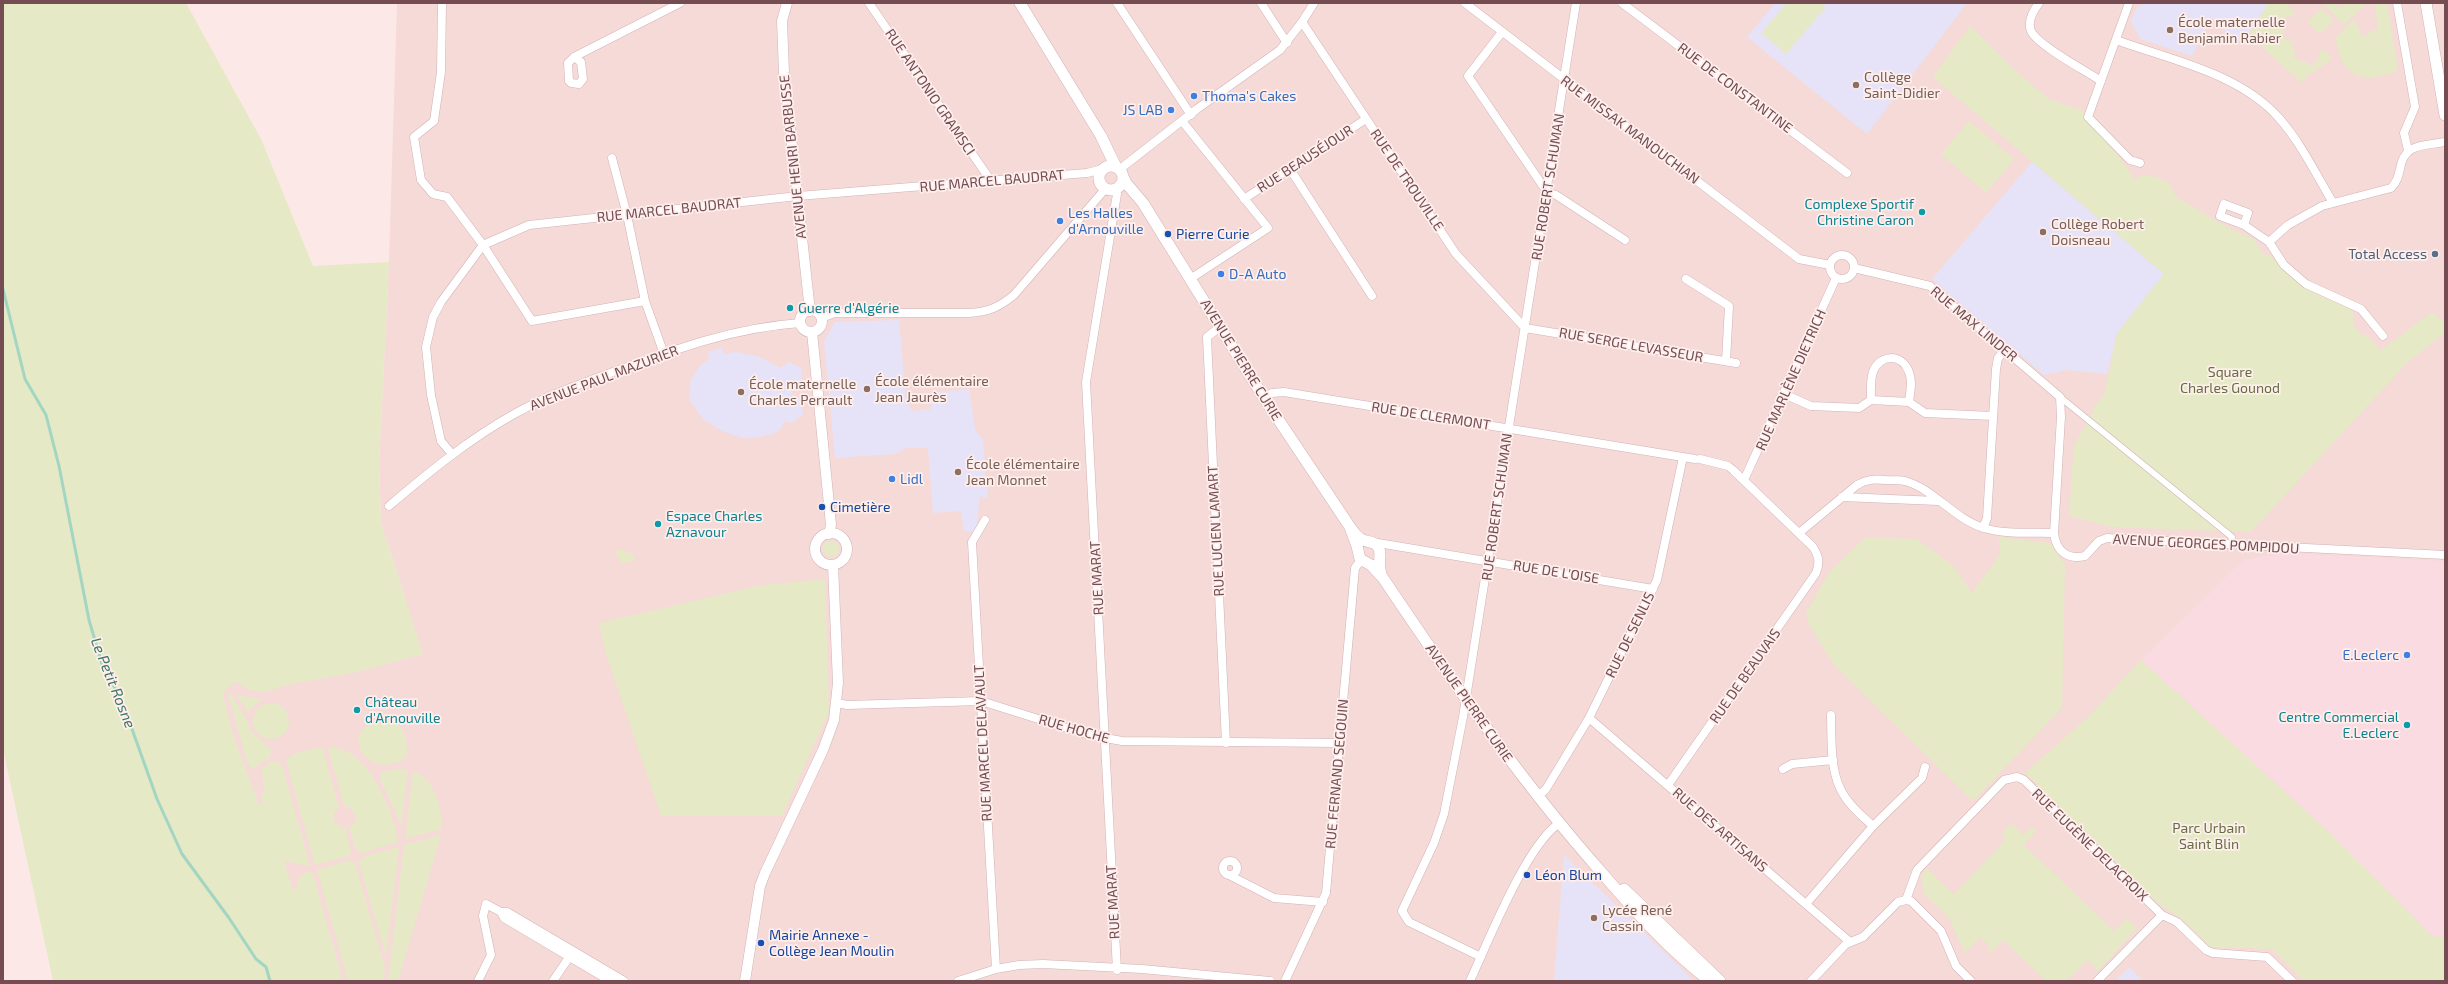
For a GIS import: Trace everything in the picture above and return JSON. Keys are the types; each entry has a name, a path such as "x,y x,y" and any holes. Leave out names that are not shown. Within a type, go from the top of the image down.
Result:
{"main road":[{"path":"1020,3 1106,145 1120,184"},
{"path":"2426,3 2445,115"},
{"path":"1106,145 1099,172 1101,184 1120,184"},
{"path":"1099,172 1110,166 1120,184"},
{"name":"AVENUE PIERRE CURIE","path":"1120,184 1190,279 1264,398 1350,527 1365,544 1378,546 1372,559"},
{"name":"AVENUE PIERRE CURIE","path":"1365,544 1358,556 1372,559 1465,702 1558,824 1588,857"},
{"path":"1588,857 1654,931 1710,981"},
{"path":"1588,857 1720,981"}],"street":[{"path":"442,3 441,72 434,121 414,137 421,180 433,194 447,197 483,245 532,321 644,301"},
{"path":"574,57 680,3"},
{"name":"AVENUE HENRI BARBUSSE","path":"787,3 782,21 784,73 810,311"},
{"name":"RUE ANTONIO GRAMSCI","path":"869,3 991,181"},
{"path":"1117,3 1191,115"},
{"path":"1261,3 1287,43"},
{"path":"821,318 835,313 977,313 997,308 1014,294 1182,121 1287,43 1314,3"},
{"name":"RUE MISSAK MANOUCHIAN","path":"1465,3 1795,256 1830,265"},
{"name":"RUE ROBERT SCHUMAN","path":"1480,957 1409,922 1402,911 1434,843 1444,814 1465,702 1565,80 1576,3"},
{"name":"RUE DE CONSTANTINE","path":"1622,3 1848,173"},
{"path":"2039,3 2029,22 2034,37 2101,81"},
{"path":"2129,3 2088,117 2130,160 2140,163"},
{"path":"2397,3 2415,107 2404,133 2408,150"},
{"name":"RUE DE TROUVILLE","path":"1302,22 1456,254 1525,328"},
{"path":"1502,32 1468,76 1547,192 1556,195 1625,240"},
{"path":"2116,40 2212,74 2245,90 2261,101 2292,135 2332,203"},
{"name":"RUE BEAUSÉJOUR","path":"1244,199 1366,119"},
{"path":"1182,121 1268,228 1190,279"},
{"path":"2269,242 2298,218 2322,206 2391,188 2398,179 2402,158 2408,150 2445,142"},
{"path":"612,158 627,215 644,301 664,354"},
{"path":"1290,169 1372,296"},
{"name":"RUE MARCEL BAUDRAT","path":"452,454 441,441 431,395 426,347 433,317 441,302 483,245 528,225 798,196 1099,172"},
{"name":"RUE MARAT","path":"1117,970 1086,382 1120,184"},
{"path":"2244,225 2269,242 2284,265 2294,276 2306,284 2361,309 2383,336"},
{"path":"1838,256 1846,256 1852,261 1854,268 1848,278 1836,278 1831,273 1830,265 1838,256"},
{"name":"RUE MAX LINDER","path":"1854,268 1930,286 2060,397"},
{"name":"RUE MARLÈNE DIETRICH","path":"1744,480 1836,278"},
{"path":"1686,279 1730,306 1726,362"},
{"path":"810,311 817,312 821,318 819,328 812,332 806,331 800,323 804,313 810,311"},
{"name":"AVENUE PAUL MAZURIER","path":"389,506 452,454 516,412 564,390 725,334 800,323"},
{"name":"RUE LUCIEN LAMART","path":"1220,327 1207,337 1226,743"},
{"name":"RUE SERGE LEVASSEUR","path":"1525,328 1736,363"},
{"path":"812,332 831,525 829,534"},
{"path":"1983,528 1987,518 1996,369 1998,358 2005,350"},
{"path":"1871,400 1873,372 1882,361 1893,357 1900,359 1909,371 1911,385 1909,402"},
{"name":"RUE DE CLERMONT","path":"1264,398 1272,393 1284,392 1697,459 1728,466 1813,547 1819,556 1819,565"},
{"path":"1784,394 1811,406 1859,408 1871,400 1909,402 1925,413 1993,416"},
{"path":"2060,397 2232,537 2231,544"},
{"name":"AVENUE GEORGES POMPIDOU","path":"2060,397 2061,416 2054,533 2059,550 2068,556 2077,558 2085,556 2100,541 2107,538 2445,555"},
{"name":"RUE DE SENLIS","path":"1537,797 1546,789 1589,718 1657,580 1683,457"},
{"path":"1799,533 1842,497 1866,480 1877,479 1905,481 1967,520 1983,528 1999,531 2054,533"},
{"path":"1842,497 1939,501"},
{"name":"RUE MARCEL DELAVAULT","path":"985,520 972,542 996,969"},
{"path":"829,534 843,539 847,548 845,558 832,565 820,560 816,552 820,538 829,534"},
{"name":"RUE DE L'OISE","path":"1365,544 1388,544 1653,588"},
{"path":"1372,559 1388,544"},
{"name":"RUE FERNAND SEGOUIN","path":"1285,981 1326,893 1355,568 1372,559"},
{"path":"745,981 760,886 830,733 837,702 832,565"},
{"name":"RUE DE BEAUVAIS","path":"1668,785 1816,573 1819,565"},
{"name":"RUE HOCHE","path":"837,702 847,705 981,700 1105,739 1226,743 1339,744"},
{"path":"1831,715 1833,760 1839,786 1844,796 1873,826"},
{"name":"RUE DES ARTISANS","path":"1589,718 1850,942"},
{"path":"1783,770 1792,764 1833,760"},
{"path":"1806,904 1873,826 1922,778 1925,767"},
{"name":"RUE EUGÈNE DELACROIX","path":"1906,900 1917,870 2004,780 2017,777 2024,780 2162,915 2176,922 2206,950 2213,953 2267,957 2292,981"},
{"path":"1470,981 1480,957 1524,869 1548,833 1558,824"},
{"path":"1229,875 1274,898 1323,902"},
{"path":"1811,981 1843,946 1863,937 1898,902 1906,900 1911,901 1941,930 1956,966 1971,981"},
{"path":"478,981 491,955 483,916 486,904 501,912 507,912 610,981"},
{"path":"2097,981 2162,915"},
{"path":"553,981 571,954"},
{"path":"571,954 624,981"},
{"path":"958,981 996,969 1019,965 1043,964 1117,970 1142,970 1220,979 1270,981"}],"shaded area":[{"path":"397,3 2445,3 2445,981 287,981 141,684 406,601 381,523 379,464 389,262"},
{"name":"Collège Saint-Didier","path":"1775,3 1967,3 1867,134 1747,37"},
{"name":"École maternelle Benjamin Rabier","path":"2147,3 2268,3 2268,5 2250,32 2237,43 2212,18 2192,56 2140,39 2131,21 2137,7"},
{"name":"Collège Robert Doisneau","path":"2032,162 2164,274 2117,333 2107,374 2067,370 2044,375 1932,279"},
{"name":"École élémentaire Jean Jaurès","path":"899,320 906,400 912,411 931,409 930,393 969,389 975,429 983,440 988,499 980,496 976,531 964,531 961,511 933,513 928,448 906,448 895,454 835,458 824,341 835,322"},
{"name":"École maternelle Charles Perrault","path":"722,348 724,354 736,352 760,357 780,368 789,362 801,368 802,381 792,389 792,394 801,399 803,415 791,423 785,421 780,430 772,434 755,438 743,438 724,432 703,419 689,399 691,379 700,366 710,358 708,352"},
{"path":"2282,553 2445,561 2445,937 2433,936 2331,834 2141,660 2243,560"},
{"name":"Lycée René Cassin","path":"1564,855 1694,981 1554,981"},
{"path":"2129,967 2143,981 2115,981"}],"green space":[{"path":"3,3 186,3 261,139 313,266 389,262 379,464 381,523 423,654 357,672 291,684 264,692 248,690 235,681 223,694 233,735 259,805 263,804 261,794 265,792 261,769 273,761 282,765 310,866 284,861 293,890 297,889 298,879 304,873 312,871 343,981 53,981 3,749"},
{"path":"1787,3 1821,3 1826,7 1786,54 1761,33"},
{"path":"2268,3 2287,3 2295,14 2291,18 2288,15 2279,24 2284,30 2283,37 2289,42 2293,39 2295,42 2291,46 2296,52 2293,56 2295,58 2306,62 2311,66 2319,59 2320,50 2327,52 2332,59 2307,76 2302,83 2253,39 2250,32"},
{"path":"2323,3 2334,3 2339,8 2346,3 2367,3 2344,25"},
{"path":"2374,3 2387,3 2398,70 2385,75 2364,77 2355,74 2348,69 2342,61 2338,50 2336,37 2354,19 2362,37 2378,28"},
{"path":"2322,8 2334,21 2319,34 2307,21"},
{"name":"Square Charles Gounod","path":"1970,26 2017,72 2049,99 2084,111 2083,118 2111,144 2134,179 2145,175 2155,177 2169,183 2176,197 2227,227 2254,239 2262,253 2270,256 2298,282 2320,296 2349,308 2353,313 2354,326 2360,334 2368,336 2380,351 2432,312 2445,323 2445,332 2407,363 2251,532 2112,527 2069,516 2074,445 2094,411 2092,409 2104,395 2117,333 2164,274 1933,77"},
{"path":"1969,121 2014,159 1986,193 1941,154"},
{"path":"1999,537 2050,543 2065,565 2062,708 1973,801 1835,666 1809,625 1806,613 1829,572 1865,538 1917,539 1953,566 1972,593 2000,554"},
{"path":"828,541 834,541 839,546 837,555 834,557 828,557 823,552 823,546"},
{"path":"620,549 636,556 632,562 622,563 615,552"},
{"path":"825,579 829,711 782,816 661,816 606,654 599,623 762,585"},
{"name":"Parc Urbain Saint Blin","path":"2141,660 2331,834 2432,936 2445,937 2445,981 2304,981 2272,949 2211,947 2181,918 2158,903 2025,773 2086,719"},
{"path":"230,693 248,721 251,731 271,750 270,757 252,769 247,762 228,694"},
{"path":"236,694 262,700 255,705 249,713"},
{"path":"275,703 284,708 288,714 288,728 284,734 275,739 267,739 258,734 254,728 253,717 258,708 264,704"},
{"path":"389,720 398,724 404,733 407,744 407,754 403,760 392,764 373,762 361,751 359,737 368,725"},
{"path":"330,746 352,754 372,776 389,809 398,842 361,853 356,849 349,827 354,824 356,816 352,809 344,806 328,749"},
{"path":"320,747 323,749 339,808 334,813 334,819 338,825 345,828 351,850 348,856 315,865 286,761 291,755"},
{"path":"397,769 408,769 401,826 380,778 382,772"},
{"path":"413,771 427,780 436,795 442,829 405,839"},
{"path":"2011,823 2023,835 2031,827 2036,831 2024,845 2114,931 2127,918 2137,928 2098,971 2087,960 2066,981 2046,981 2003,940 1990,953 1987,950 1990,946 1980,937 1965,953 1949,918 1923,893 1922,874 1927,868 1954,894 2006,840 2001,835"},
{"path":"441,835 398,981 388,981 404,845"},
{"path":"399,847 386,956 359,862 362,857"},
{"path":"350,860 355,863 385,968 383,981 348,981 317,870"}],"waterway":[{"name":"Le Petit Rosne","path":"3,289 25,379 46,415 59,466 89,620 102,664 122,701 157,799 182,854 229,918 256,959 266,967 270,981"}],"place":[{"name":"École maternelle Benjamin Rabier","path":"2170,30"},
{"name":"Collège Saint-Didier","path":"1856,85"},
{"name":"Thoma's Cakes","path":"1194,96"},
{"name":"JS LAB","path":"1171,110"},
{"name":"Complexe Sportif Christine Caron","path":"1922,212"},
{"name":"Les Halles d'Arnouville","path":"1060,221"},
{"name":"Collège Robert Doisneau","path":"2043,232"},
{"name":"Pierre Curie","path":"1168,234"},
{"name":"Total Access","path":"2435,254"},
{"name":"D-A Auto","path":"1221,274"},
{"name":"Guerre d'Algérie","path":"790,308"},
{"name":"École élémentaire Jean Jaurès","path":"867,389"},
{"name":"École maternelle Charles Perrault","path":"741,392"},
{"name":"École élémentaire Jean Monnet","path":"958,472"},
{"name":"Lidl","path":"892,479"},
{"name":"Cimetière","path":"822,507"},
{"name":"Espace Charles Aznavour","path":"658,524"},
{"name":"E.Leclerc","path":"2407,655"},
{"name":"Château d'Arnouville","path":"357,710"},
{"name":"Centre Commercial E.Leclerc","path":"2407,725"},
{"name":"Léon Blum","path":"1527,875"},
{"name":"Lycée René Cassin","path":"1594,918"},
{"name":"Mairie Annexe - Collège Jean Moulin","path":"761,943"}]}
